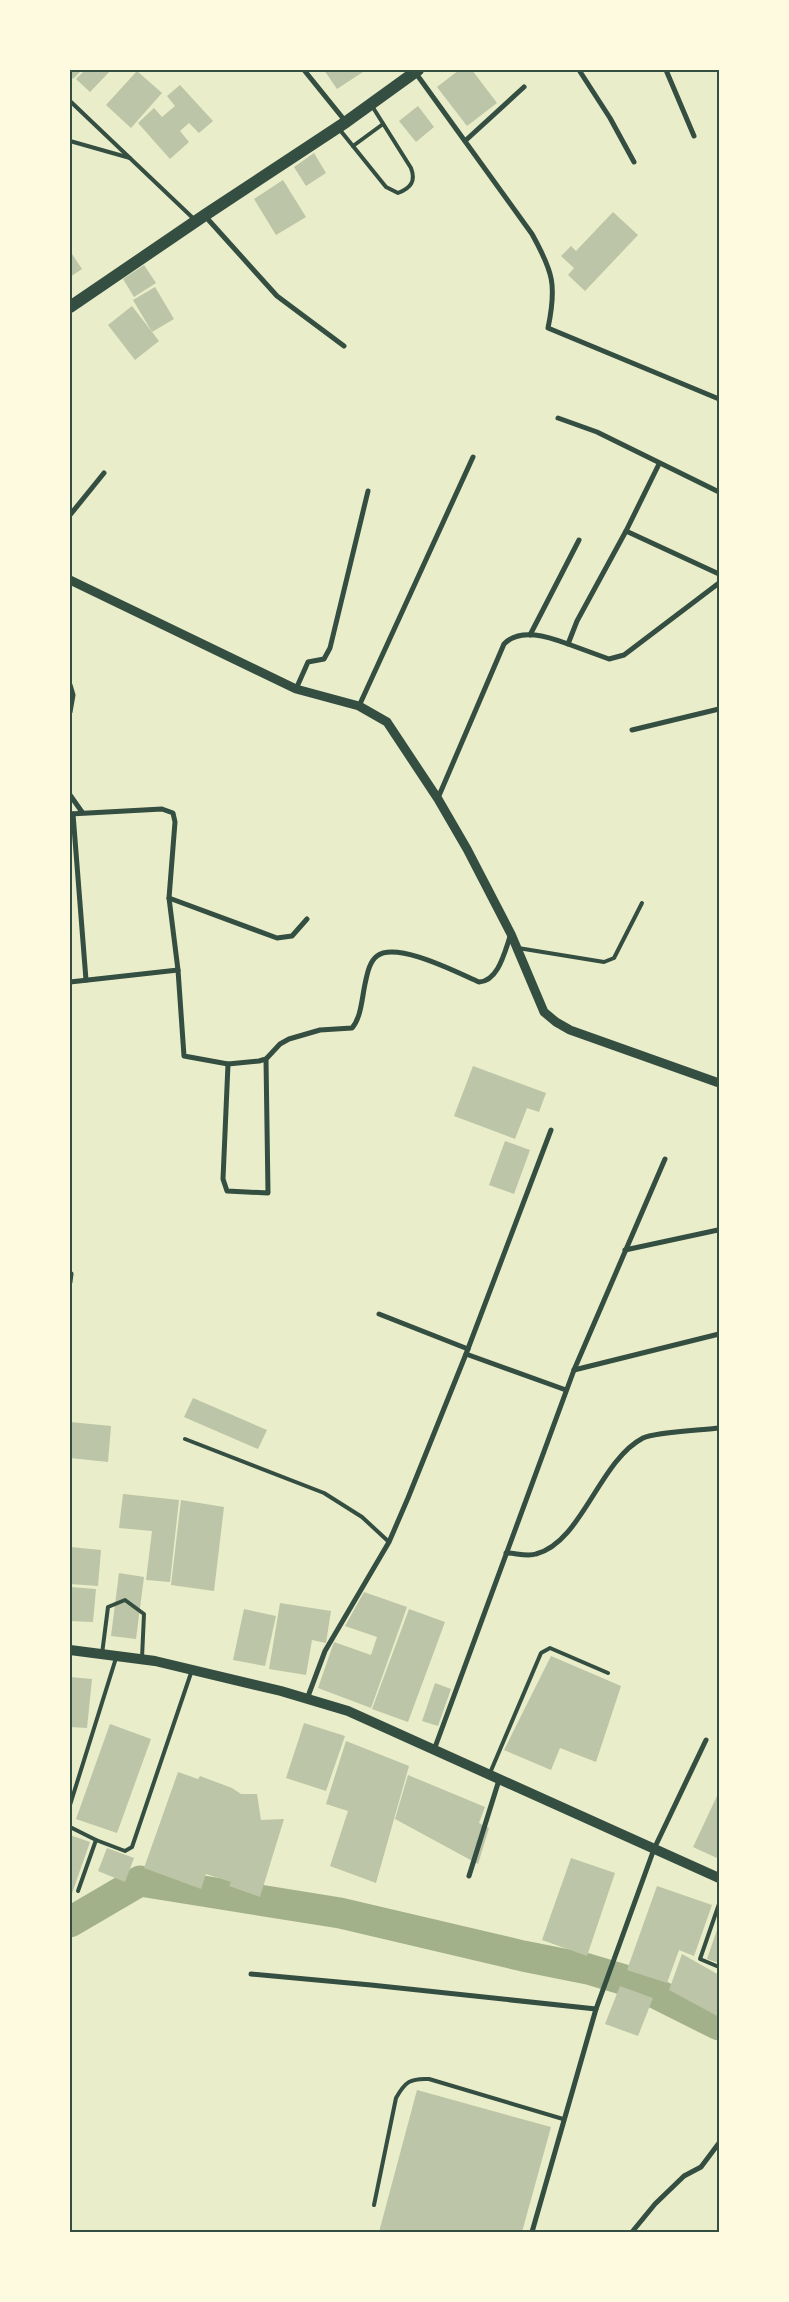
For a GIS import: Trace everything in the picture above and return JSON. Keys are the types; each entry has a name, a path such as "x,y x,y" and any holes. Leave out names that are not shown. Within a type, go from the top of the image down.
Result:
{"main road":[{"path":"70,307 200,218 342,125 417,71"},
{"path":"70,1650 142,1659 192,1669 348,1711 719,1878"}],"street":[{"path":"304,70 342,125"},
{"path":"579,70 610,118 634,162"},
{"path":"666,70 694,136"},
{"path":"417,71 532,234 545,258 551,274 554,292 548,328 719,399"},
{"path":"465,141 524,87"},
{"path":"200,218 277,296 344,346"},
{"path":"558,418 597,432 719,492"},
{"path":"359,706 473,457"},
{"path":"568,644 577,621 626,531 659,464"},
{"path":"70,515 104,474"},
{"path":"296,689 308,662 324,659 330,648 368,491"},
{"path":"626,531 719,574"},
{"path":"530,635 579,540"},
{"path":"70,580 296,689 359,706 387,722 438,799 518,948 544,1012 556,1022 603,1042 719,1083"},
{"path":"438,799 504,644 511,638 530,635 549,637 609,659 624,656 719,583"},
{"path":"70,685 73,695 70,712"},
{"path":"632,730 719,709"},
{"path":"70,794 82,812"},
{"path":"86,980 72,814 162,809 171,811 175,822 169,898 178,970 184,1056 228,1064 266,1059"},
{"path":"169,898 277,938 292,936 306,919"},
{"path":"228,1064 223,1179 227,1191 268,1193 266,1059 275,1048 289,1039 320,1030 352,1028 357,1019 369,969 376,956 409,953 479,982 484,982 490,980 498,966 511,934"},
{"path":"70,982 178,970"},
{"path":"306,1699 324,1651 389,1542 467,1351 550,1130"},
{"path":"434,1750 566,1390 665,1159"},
{"path":"625,1250 718,1230"},
{"path":"70,1282 71,1274"},
{"path":"379,1314 566,1390"},
{"path":"574,1370 719,1334"},
{"path":"506,1553 535,1555 550,1548 566,1534 621,1457 644,1438 719,1428"},
{"path":"532,2232 596,2009 654,1849 706,1740"},
{"path":"468,1876 499,1780"},
{"path":"250,1974 596,2009"},
{"path":"632,2232 655,2204 684,2176 701,2167 719,2143"}],"lane":[{"path":"70,101 200,218"},
{"path":"342,125 353,146 386,188 398,194 406,190 413,183 415,177 370,104"},
{"path":"353,146 383,124"},
{"path":"70,141 133,159"},
{"path":"518,948 604,962 614,958 642,903"},
{"path":"185,1439 324,1493 350,1508 389,1542"},
{"path":"102,1654 108,1607 125,1600 144,1614 142,1659"},
{"path":"489,1775 542,1653 550,1648 608,1673"},
{"path":"70,1806 116,1656"},
{"path":"70,1827 96,1840 125,1851 132,1847 192,1669"},
{"path":"78,1891 96,1840"},
{"path":"719,1904 700,1959 719,1968"},
{"path":"374,2205 396,2098 403,2084 414,2078 428,2079 563,2119"}],"building":[{"path":"70,70 82,70 73,79 70,76"},
{"path":"85,70 111,70 90,92 76,79"},
{"path":"324,70 366,70 337,89"},
{"path":"459,70 472,70 497,103 467,126 437,87"},
{"path":"137,71 162,93 131,128 106,105"},
{"path":"180,85 213,121 199,133 189,123 180,131 189,142 170,159 138,123 154,108 162,117 175,106 167,96"},
{"path":"418,106 434,127 416,142 399,121"},
{"path":"314,153 326,173 306,186 294,167"},
{"path":"283,180 306,217 276,235 254,199"},
{"path":"613,212 638,235 585,291 568,275 574,268 561,256 571,246 576,251"},
{"path":"70,251 82,269 70,277"},
{"path":"144,265 156,283 134,297 123,279"},
{"path":"155,287 174,319 152,332 133,300"},
{"path":"132,306 159,341 135,360 108,325"},
{"path":"473,1066 546,1093 539,1112 527,1108 515,1139 454,1116"},
{"path":"505,1141 530,1150 514,1194 489,1185"},
{"path":"193,1398 267,1430 258,1449 184,1417"},
{"path":"70,1422 111,1426 108,1462 70,1458"},
{"path":"123,1494 179,1500 170,1582 146,1580 152,1531 119,1528"},
{"path":"181,1500 224,1507 214,1591 171,1585"},
{"path":"70,1547 101,1550 98,1586 70,1584"},
{"path":"119,1573 144,1577 136,1639 111,1636"},
{"path":"70,1587 96,1589 93,1622 70,1621"},
{"path":"364,1592 407,1607 371,1708 318,1688 334,1642 371,1655 377,1637 345,1626"},
{"path":"280,1603 331,1611 326,1643 312,1640 306,1675 269,1669"},
{"path":"244,1609 276,1616 265,1666 233,1660"},
{"path":"409,1609 445,1622 408,1722 372,1709"},
{"path":"551,1656 621,1686 596,1762 560,1748 551,1770 504,1750"},
{"path":"70,1677 92,1679 87,1728 70,1727"},
{"path":"435,1683 451,1689 438,1726 422,1721"},
{"path":"304,1723 345,1736 326,1791 286,1778"},
{"path":"110,1724 151,1739 117,1833 76,1819"},
{"path":"346,1741 409,1766 376,1883 330,1866 348,1811 326,1804"},
{"path":"178,1772 198,1779 200,1776 232,1788 241,1794 257,1794 261,1820 284,1819 260,1897 229,1886 231,1882 206,1874 201,1889 144,1868"},
{"path":"408,1775 485,1807 479,1823 489,1828 478,1864 395,1819"},
{"path":"717,1796 719,1797 719,1859 693,1847"},
{"path":"70,1835 90,1842 70,1899"},
{"path":"107,1848 134,1858 125,1882 98,1871"},
{"path":"571,1858 615,1873 587,1956 542,1940"},
{"path":"657,1886 712,1905 694,1956 679,1950 667,1983 627,1970"},
{"path":"719,1924 719,1963 707,1959"},
{"path":"682,1954 719,1975 719,2017 669,1990"},
{"path":"620,1986 653,1998 638,2036 605,2024"},
{"path":"417,2090 551,2127 522,2232 379,2232"}],"waterway":[{"path":"70,1922 140,1881 340,1913 523,1956 588,1969 635,1983 719,2025"}]}
